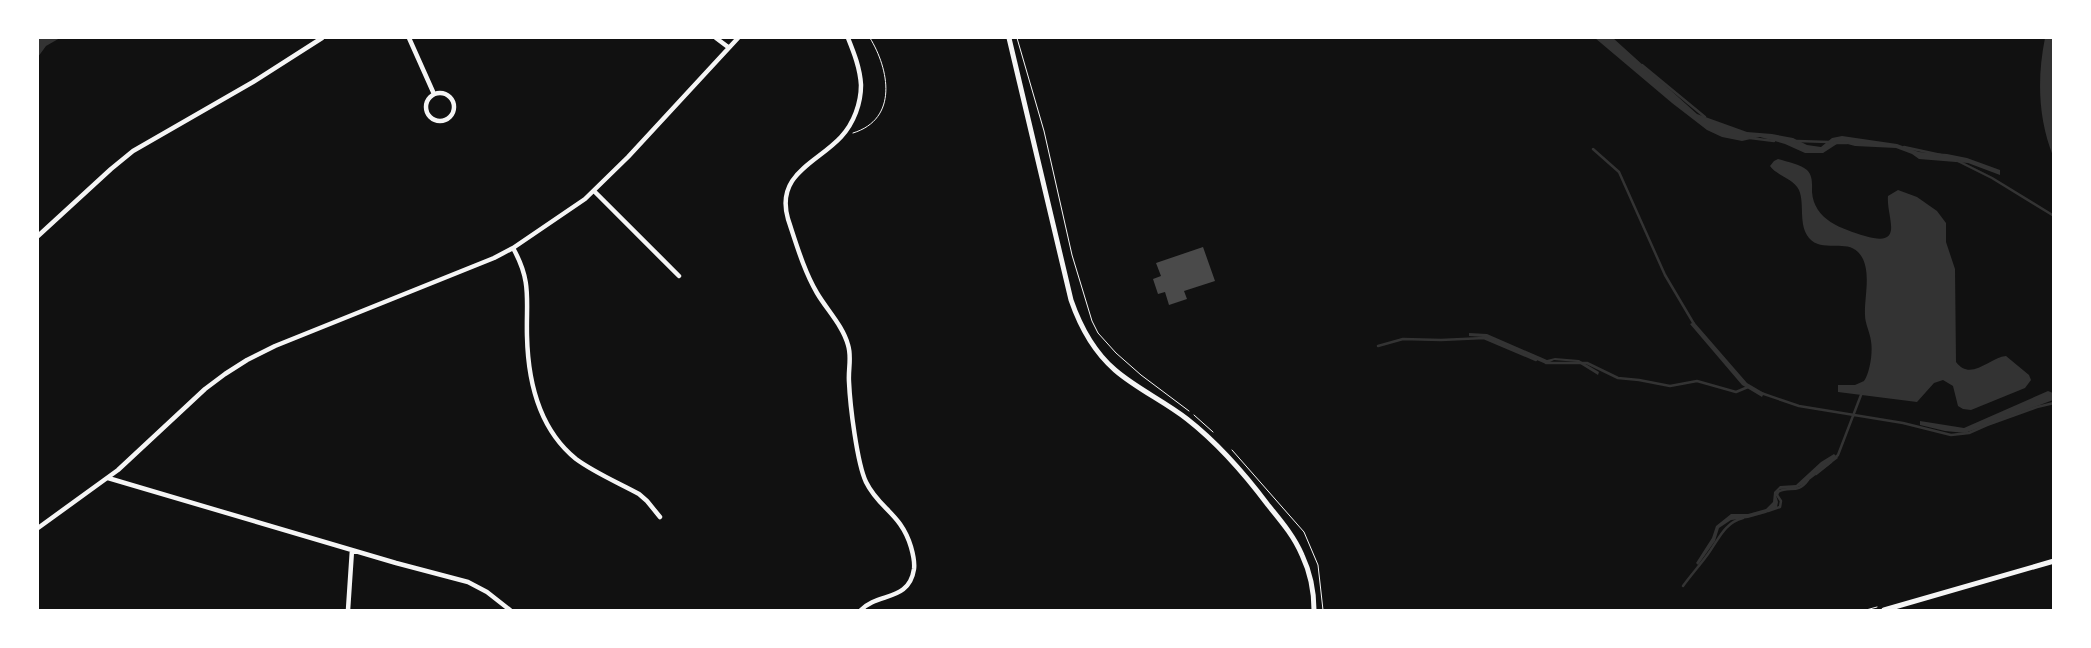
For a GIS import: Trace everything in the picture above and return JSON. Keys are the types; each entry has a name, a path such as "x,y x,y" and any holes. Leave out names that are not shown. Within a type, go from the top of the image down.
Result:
{"street":[{"path":"38,236 111,169 134,152 253,82 322,38"},
{"path":"409,38 434,94"},
{"path":"716,38 728,47"},
{"path":"38,528 108,478 205,389 247,360 275,346 494,258 513,248 585,199 628,157 738,38"},
{"path":"848,38 858,64 861,86 859,101 853,119 842,136 803,167 795,176 787,192 786,210 810,281 843,332 848,344 850,358 849,389 864,476 873,494 898,518 904,528 914,558 912,579 905,588 896,594 872,602 861,610"},
{"path":"1009,38 1071,300 1078,320 1089,340 1114,369 1204,432 1246,476 1291,534 1303,556 1310,579 1314,610"},
{"path":"444,93 453,100 454,111 447,120 436,120 428,114 427,102 434,94 444,93"},
{"path":"594,191 679,276"},
{"path":"513,248 527,280 529,363 536,400 545,422 559,442 576,458 639,494 660,517"},
{"path":"108,478 468,582 487,592 510,610"},
{"path":"348,610 352,550"},
{"path":"1884,610 1891,610 2054,561"}],"path":[{"path":"842,136 859,131 882,112 886,78 879,52 870,38"},
{"path":"1017,38 1044,131 1072,255 1092,321 1098,333 1116,353 1141,375 1206,424 1218,436"},
{"path":"1230,448 1304,532 1318,565 1323,610"}],"shaded area":[{"path":"38,38 60,38 46,46 38,57"},
{"path":"1595,38 1613,38 1697,114 1747,132 1793,138 1807,145 1821,147 1832,138 1842,136 1897,144 1919,152 1967,158 2000,170 2000,175 1968,163 1919,159 1896,148 1855,146 1840,142 1823,153 1805,153 1785,144 1760,137 1742,141 1722,137 1707,130 1672,103"},
{"path":"2045,38 2053,38 2053,156 2044,127 2040,98 2042,53"},
{"path":"1778,159 1797,165 1809,172 1814,202 1824,216 1839,226 1865,236 1878,239 1886,238 1890,234 1891,221 1888,196 1898,190 1917,197 1937,211 1946,223 1946,242 1955,269 1956,362 1962,368 1968,370 1981,367 2000,357 2006,356 2029,375 2031,380 2025,388 1971,410 1958,406 1953,386 1943,380 1934,383 1917,402 1838,392 1838,385 1855,385 1864,381 1869,367 1872,346 1865,318 1867,274 1863,258 1853,248 1820,245 1809,238 1804,227 1799,190 1793,183 1770,166"},
{"path":"1694,322 1747,383 1764,393 1762,397 1742,385 1690,324"},
{"path":"1469,333 1487,334 1547,360 1555,358 1579,360 1599,372 1598,375 1577,362 1554,360 1546,364 1483,337 1469,336"},
{"path":"2048,391 2053,393 2053,400 1965,433 1945,431 1920,425 1920,421 1964,428"},
{"path":"1834,454 1838,458 1804,484 1796,488 1780,489 1776,495 1777,507 1766,513 1731,520 1719,528 1715,541 1698,565 1696,563 1712,538 1716,526 1731,514 1748,514 1766,509 1773,502 1774,492 1780,486 1796,485 1821,462"}],"building":[{"path":"1203,247 1215,281 1184,291 1187,299 1169,305 1165,292 1158,294 1153,279 1161,276 1156,263"}],"waterway":[{"path":"1642,65 1705,117"},
{"path":"1750,138 1774,141"},
{"path":"1797,141 1829,142"},
{"path":"1835,143 1847,143"},
{"path":"1904,147 1941,155"},
{"path":"1593,149 1619,172 1665,275 1694,324"},
{"path":"1958,161 1992,178 2054,216"},
{"path":"1378,346 1403,339 1484,338 1536,360"},
{"path":"1546,363 1587,363 1618,378 1670,386 1697,381 1736,392 1748,387"},
{"path":"1761,393 1799,406 1903,423 1951,435 1969,433 2037,407 2054,403"},
{"path":"1835,458 1838,455 1861,395"},
{"path":"1816,474 1831,462"},
{"path":"1768,511 1780,507 1781,501 1777,495 1778,492 1786,489 1797,489 1808,480"},
{"path":"1683,586 1726,528 1736,520 1743,518"}]}
